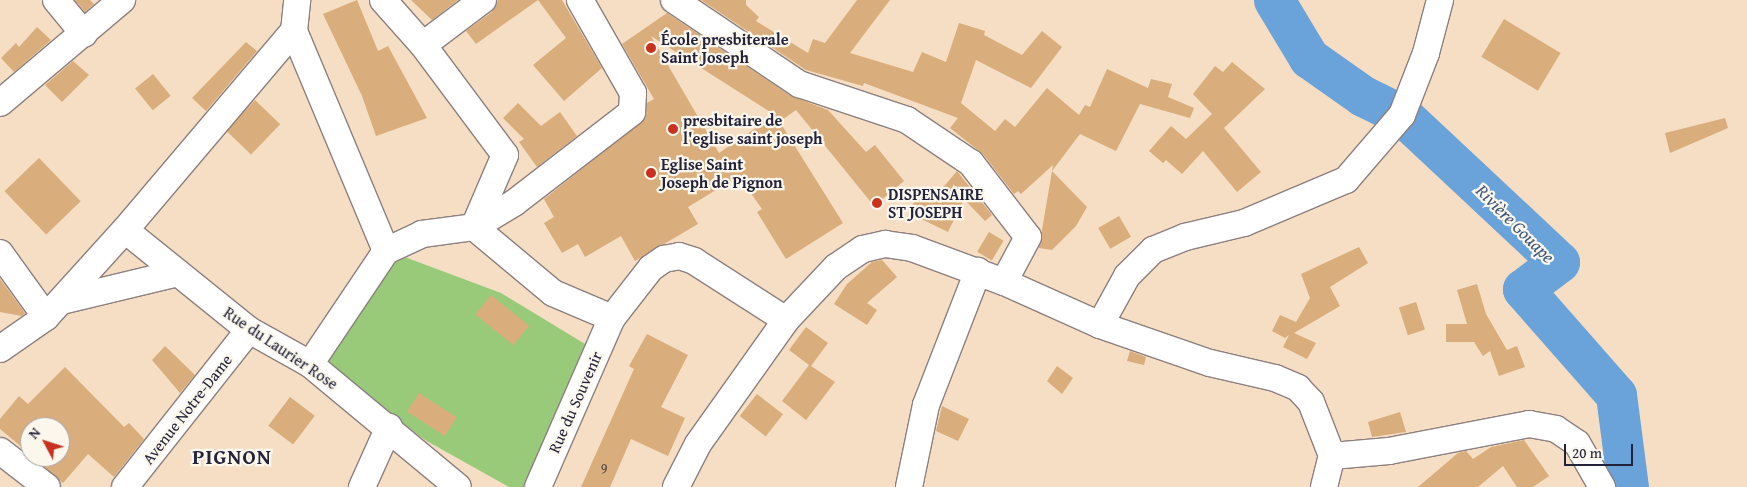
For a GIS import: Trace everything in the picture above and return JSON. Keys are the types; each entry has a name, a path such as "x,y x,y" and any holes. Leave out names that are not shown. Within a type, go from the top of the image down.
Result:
{"street":[{"path":"56,0 84,34"},
{"path":"0,103 122,0"},
{"path":"297,0 294,31 386,250"},
{"path":"383,0 423,46 505,155 474,226"},
{"path":"423,46 484,0"},
{"path":"310,364 386,250 422,234 474,226 514,203 632,112 633,93 580,0"},
{"path":"674,0 800,84 907,120 971,163 1028,237 1004,282"},
{"path":"1100,325 1127,276 1153,250 1185,237 1244,223 1346,180 1402,115 1426,53 1440,0"},
{"path":"0,349 53,309 125,230 294,31"},
{"path":"474,226 552,293 612,318"},
{"name":"Rue du Laurier Rose","path":"125,230 249,330 310,364 389,427 458,487"},
{"path":"676,487 698,444 786,320 836,267 863,249 885,244 912,248 978,271 1100,325 1210,363 1275,378 1298,388 1311,402 1332,456 1324,487"},
{"path":"0,253 53,309"},
{"name":"Rue du Souvenir","path":"538,487 612,318 650,268 664,259 679,256 694,261 786,320"},
{"path":"909,487 926,405 978,271"},
{"path":"53,309 178,273"},
{"name":"Avenue Notre-Dame","path":"124,487 249,330"},
{"path":"1332,456 1389,451 1529,424 1556,429 1576,444 1602,487"},
{"path":"362,487 389,427"},
{"path":"0,451 48,487"}],"green space":[{"path":"394,253 501,293 590,347 526,487 509,487 425,440 326,366"}],"building":[{"path":"75,0 90,0 94,4 85,12"},
{"path":"357,0 378,51 388,46 427,118 376,136 362,96 323,14"},
{"path":"411,0 458,0 432,20"},
{"path":"498,0 538,0 476,44 466,31 492,12"},
{"path":"538,0 562,0 602,68 564,101 533,65 566,38"},
{"path":"701,0 746,0 746,5 759,17 756,21 808,53 813,39 825,43 857,0 890,0 850,53 913,72 922,52 946,62 959,23 985,31 984,35 1022,55 1042,31 1062,47 1031,88 976,60 961,103 995,131 1005,119 1015,127 1047,88 1079,115 1085,105 1090,107 1107,69 1148,88 1151,79 1172,84 1168,97 1194,108 1190,118 1140,104 1116,151 1080,134 1052,171 1087,207 1076,226 1052,250 1039,248 1053,165 1021,194 1018,191 1014,194 983,154 950,128 958,118 864,83 863,86 806,70"},
{"path":"667,13 791,96 828,110 866,152 875,145 904,181 874,206 796,110 782,120 776,116 843,223 786,259 757,212 762,209 739,176 688,207 698,224 635,261 621,236 585,257 578,244 562,253 544,223 554,217 544,199 645,119 647,103 654,99 622,44","holes":["651,36 775,115 719,153"]},
{"path":"1504,19 1561,53 1538,91 1481,57"},
{"path":"37,27 51,40 14,72 1,58 16,43 19,47"},
{"path":"246,42 257,51 206,111 192,98"},
{"path":"73,61 89,75 62,102 45,85"},
{"path":"1232,62 1265,89 1224,128 1261,172 1237,192 1203,151 1182,174 1166,160 1163,163 1149,151 1171,126 1186,139 1212,114 1193,94 1215,66 1223,72"},
{"path":"153,74 171,96 153,110 135,88"},
{"path":"255,100 280,124 251,155 226,130"},
{"path":"518,103 541,126 560,112 577,136 537,167 519,142 524,139 503,118"},
{"path":"1725,118 1728,128 1670,153 1665,133"},
{"path":"39,158 81,201 46,235 4,191"},
{"path":"957,171 992,215 985,221 964,199 948,232 909,213 920,189 935,197"},
{"path":"1119,216 1131,237 1110,249 1098,228"},
{"path":"989,232 1004,241 992,260 977,252"},
{"path":"1359,247 1368,263 1330,287 1340,306 1294,333 1316,343 1307,359 1283,347 1289,335 1285,338 1272,331 1280,315 1296,322 1310,298 1301,274"},
{"path":"882,260 897,277 867,303 877,310 867,325 834,304 847,284 872,262"},
{"path":"0,279 25,313 22,316 0,312"},
{"path":"1477,284 1486,314 1507,350 1517,346 1525,367 1499,376 1490,351 1483,356 1474,342 1446,342 1446,324 1467,324 1457,290"},
{"path":"491,295 529,326 513,345 475,314"},
{"path":"1416,302 1425,330 1408,335 1399,308"},
{"path":"806,327 828,343 811,366 835,382 806,420 782,401 809,365 789,350"},
{"path":"647,334 688,355 661,407 685,418 668,456 631,439 610,487 581,487 634,369 629,366"},
{"path":"165,346 195,375 180,393 152,360"},
{"path":"1130,351 1146,357 1144,365 1127,361"},
{"path":"1057,366 1073,378 1062,394 1047,381"},
{"path":"65,367 124,427 129,423 144,439 114,477 88,454 63,483 45,467 70,467 70,417 20,417 20,446 0,429 0,419 19,396 28,404"},
{"path":"419,393 457,418 445,436 407,411"},
{"path":"757,394 783,414 766,436 740,416"},
{"path":"290,397 315,416 293,444 268,426"},
{"path":"942,406 969,419 958,441 936,431"},
{"path":"1400,412 1406,432 1372,437 1368,422"},
{"path":"1524,440 1549,476 1533,487 1517,487 1503,466 1478,487 1418,487 1458,453 1466,451 1473,459 1491,447"}],"waterway":[{"name":"Rivière Gouape","path":"1274,0 1309,58 1363,96 1402,115 1559,262 1523,289 1616,395 1628,487"}],"place":[{"name":"École presbiterale Saint Joseph","path":"651,48"},
{"name":"presbitaire de l'eglise saint joseph","path":"673,129"},
{"name":"Eglise Saint Joseph de Pignon","path":"651,173"},
{"name":"DISPENSAIRE ST JOSEPH","path":"877,203"}],"district":[{"name":"PIGNON","path":"232,457"}]}
